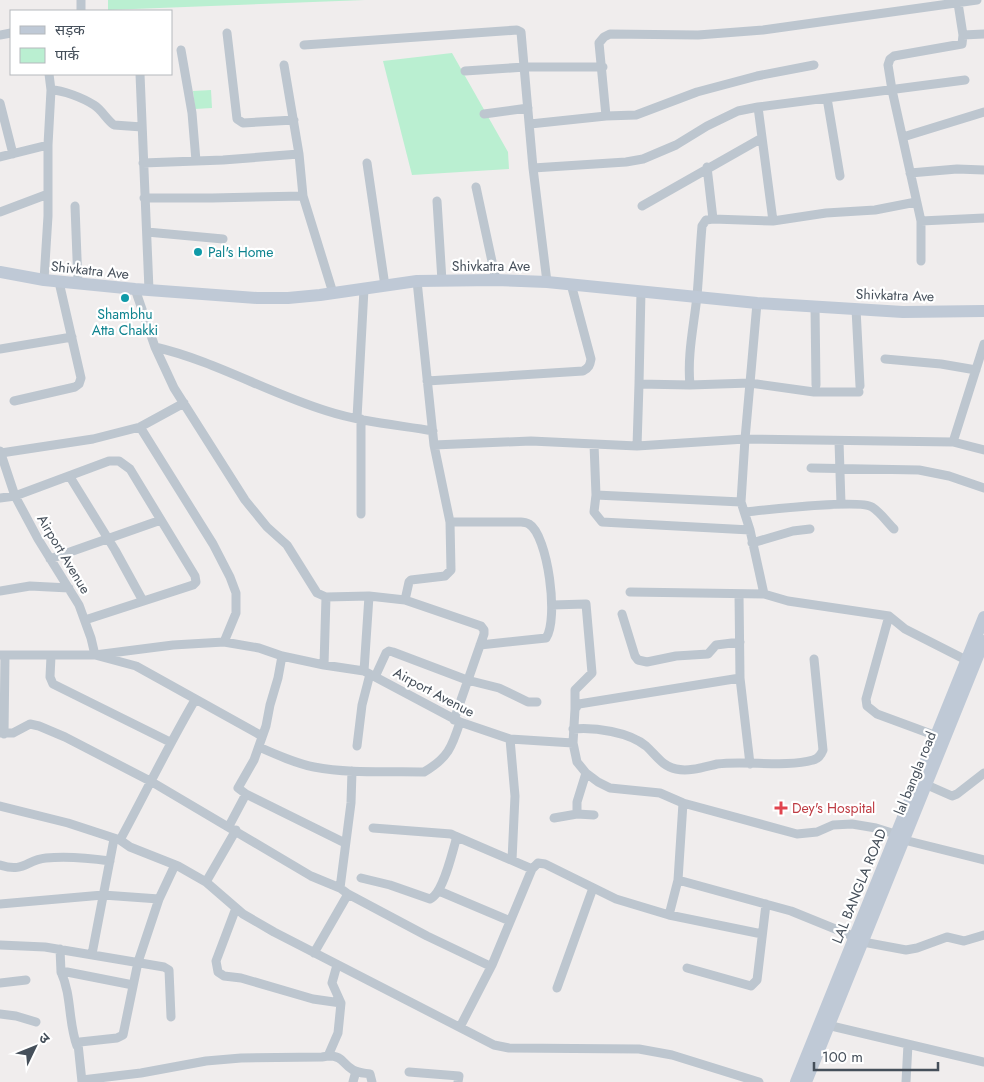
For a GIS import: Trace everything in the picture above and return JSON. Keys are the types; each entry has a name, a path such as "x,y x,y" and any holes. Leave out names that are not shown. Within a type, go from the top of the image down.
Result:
{"street":[{"path":"606,116 599,43 610,34 698,34 762,30 977,0"},
{"path":"921,260 921,221 888,65 890,59 894,56 962,44 963,35 958,3"},
{"path":"304,45 518,30 522,33 533,168 547,282"},
{"path":"227,33 237,119 243,123 294,120"},
{"path":"963,35 984,34"},
{"path":"181,50 190,99 196,161"},
{"path":"284,64 299,154 303,196 333,293"},
{"path":"530,124 636,114 697,92 757,76 814,65"},
{"path":"465,71 602,67"},
{"path":"44,280 51,90 49,75"},
{"path":"140,75 149,290"},
{"path":"533,168 626,162 644,158 676,145 707,126 738,111 965,80"},
{"path":"51,90 65,91 93,104 114,125 124,127 142,126"},
{"path":"827,98 840,176"},
{"path":"0,103 13,154"},
{"path":"758,107 773,221"},
{"path":"484,114 528,108"},
{"path":"904,137 984,112"},
{"path":"642,206 707,167 762,138"},
{"path":"0,157 48,145"},
{"path":"143,163 299,154"},
{"path":"366,163 385,286"},
{"path":"707,167 713,220"},
{"path":"910,173 957,169 984,170"},
{"path":"476,187 496,280"},
{"path":"0,212 48,194"},
{"path":"144,198 303,196"},
{"path":"436,201 442,281"},
{"path":"690,385 693,319 697,297 702,226 706,220 773,221 826,213 875,210 916,202"},
{"path":"75,206 78,284"},
{"path":"921,221 984,218"},
{"path":"147,232 222,239"},
{"name":"Shivkatra Ave","path":"0,272 44,280 135,290 281,298 333,293 416,281 496,280 571,284 757,303 903,312 984,312"},
{"path":"405,600 411,580 445,576 452,570 450,522 432,431 416,281"},
{"path":"14,401 76,387 79,384 81,378 59,282"},
{"path":"427,381 583,371 588,368 591,359 571,284"},
{"path":"361,514 359,418 364,289"},
{"path":"135,290 155,347 174,388 245,500 266,527 287,545 317,594 326,598 369,596 405,600 481,626 484,630 467,680 448,752 424,772 327,769 302,764 259,747"},
{"path":"637,446 641,291"},
{"path":"757,303 741,502 750,530 764,594"},
{"path":"815,306 816,385"},
{"path":"639,384 750,383 814,392 860,389 856,309"},
{"path":"0,349 72,337"},
{"path":"953,442 984,344"},
{"path":"155,347 192,357 329,412 432,431"},
{"path":"884,359 941,364 976,370"},
{"path":"1,452 94,439 140,427 184,403"},
{"path":"140,427 213,544 230,577 236,593 236,613 224,642"},
{"path":"434,445 531,441 637,446 745,439 953,442 984,450"},
{"path":"839,441 841,504"},
{"path":"594,444 596,495 594,512 602,522 750,530"},
{"name":"Airport Avenue","path":"1,452 15,496 50,559 79,605 85,620 94,656 173,645 224,642 260,648 282,656 370,674 457,721 510,739 573,743"},
{"path":"0,498 15,496 109,461 119,461 130,469 196,576 196,582 193,585 85,620"},
{"path":"811,468 918,470 948,476 984,488"},
{"path":"70,477 143,601"},
{"path":"596,495 741,502"},
{"path":"745,512 841,504 866,505 872,507 894,529"},
{"path":"50,559 161,520"},
{"path":"450,522 528,523 535,530 548,571 552,605 551,631 546,638 480,645"},
{"path":"752,543 810,529"},
{"path":"0,591 30,586 69,588"},
{"path":"630,592 764,594 788,602 889,616 905,629 971,662 984,617"},
{"path":"739,594 740,678 750,764"},
{"path":"357,746 361,711 370,674 369,596"},
{"path":"324,665 326,598"},
{"path":"552,605 586,604 592,673 575,690 573,743 577,762 586,773 598,782 610,788 660,793 683,803 797,834 817,832 833,825 865,825 900,837 984,860"},
{"path":"622,614 634,656 638,660 647,662 676,656 708,654 716,645 740,642"},
{"path":"889,616 866,699 867,706 878,714 940,738"},
{"name":"lal bangla road","path":"806,1082 825,1024 940,738 971,662 984,642"},
{"path":"370,674 389,651 467,680 499,688 528,702 537,702"},
{"path":"262,736 136,666 94,656 2,655 2,734 14,733 30,724 65,737 152,782 311,876 340,888 427,936 486,965 492,965"},
{"path":"51,656 50,677 53,684 170,742"},
{"path":"282,656 266,726 259,747 254,760 238,787 246,794 345,843"},
{"path":"573,729 622,733 646,746 660,761 675,769 688,770 719,764 814,760 821,756 823,750 814,659"},
{"path":"575,709 579,704 740,678"},
{"path":"92,954 110,861 117,839 152,782 170,742 195,700"},
{"path":"510,739 515,796 512,860"},
{"path":"340,888 351,803 352,770"},
{"path":"577,814 577,802 586,773"},
{"path":"922,784 952,796 984,773"},
{"path":"206,882 246,794"},
{"path":"669,915 678,880 683,803"},
{"path":"0,806 68,823 117,839 130,847 175,864 206,882 236,908 274,932 494,1045 509,1048 639,1049 672,1055 759,1082"},
{"path":"554,818 577,814 594,815"},
{"path":"373,828 455,836 532,869"},
{"path":"361,878 390,885 430,900 436,896 447,868 455,836"},
{"path":"0,865 18,868 46,858 90,858 110,861"},
{"path":"460,1028 492,965 532,869 538,863 545,864 616,898 669,915 762,934"},
{"path":"77,1046 80,1042 117,1038 123,1035 138,962 159,899 175,864"},
{"path":"678,880 791,911 859,939 906,950 947,937 964,941 984,935"},
{"path":"556,988 593,888"},
{"path":"438,891 510,921"},
{"path":"314,954 348,894"},
{"path":"0,904 104,895 159,899"},
{"path":"687,968 751,986 757,980 766,904"},
{"path":"236,908 216,961 218,972 224,976 241,978 313,999 341,1003"},
{"path":"0,945 60,949 164,967 169,970 171,1018"},
{"path":"60,949 61,972 66,983 82,1081 206,1061 328,1056 340,1058 350,1068 370,1074 372,1082"},
{"path":"328,1056 338,1033 341,1003 332,983 336,965"},
{"path":"61,972 133,985"},
{"path":"0,983 26,980"},
{"path":"0,1014 16,1016 36,1022"},
{"path":"796,1082 825,1024 984,1062"},
{"path":"906,1082 908,1044"},
{"path":"353,1082 356,1071"},
{"path":"408,1072 458,1076 458,1082"}],"green space":[{"path":"108,0 365,0 108,10"},
{"path":"452,53 508,152 509,169 412,175 383,61"},
{"path":"211,90 212,108 195,109 193,91"}],"place":[{"name":"Pal's Home","path":"198,252"},
{"name":"Shambhu Atta Chakki","path":"125,298"},
{"name":"Dey's Hospital","path":"781,808"}]}
